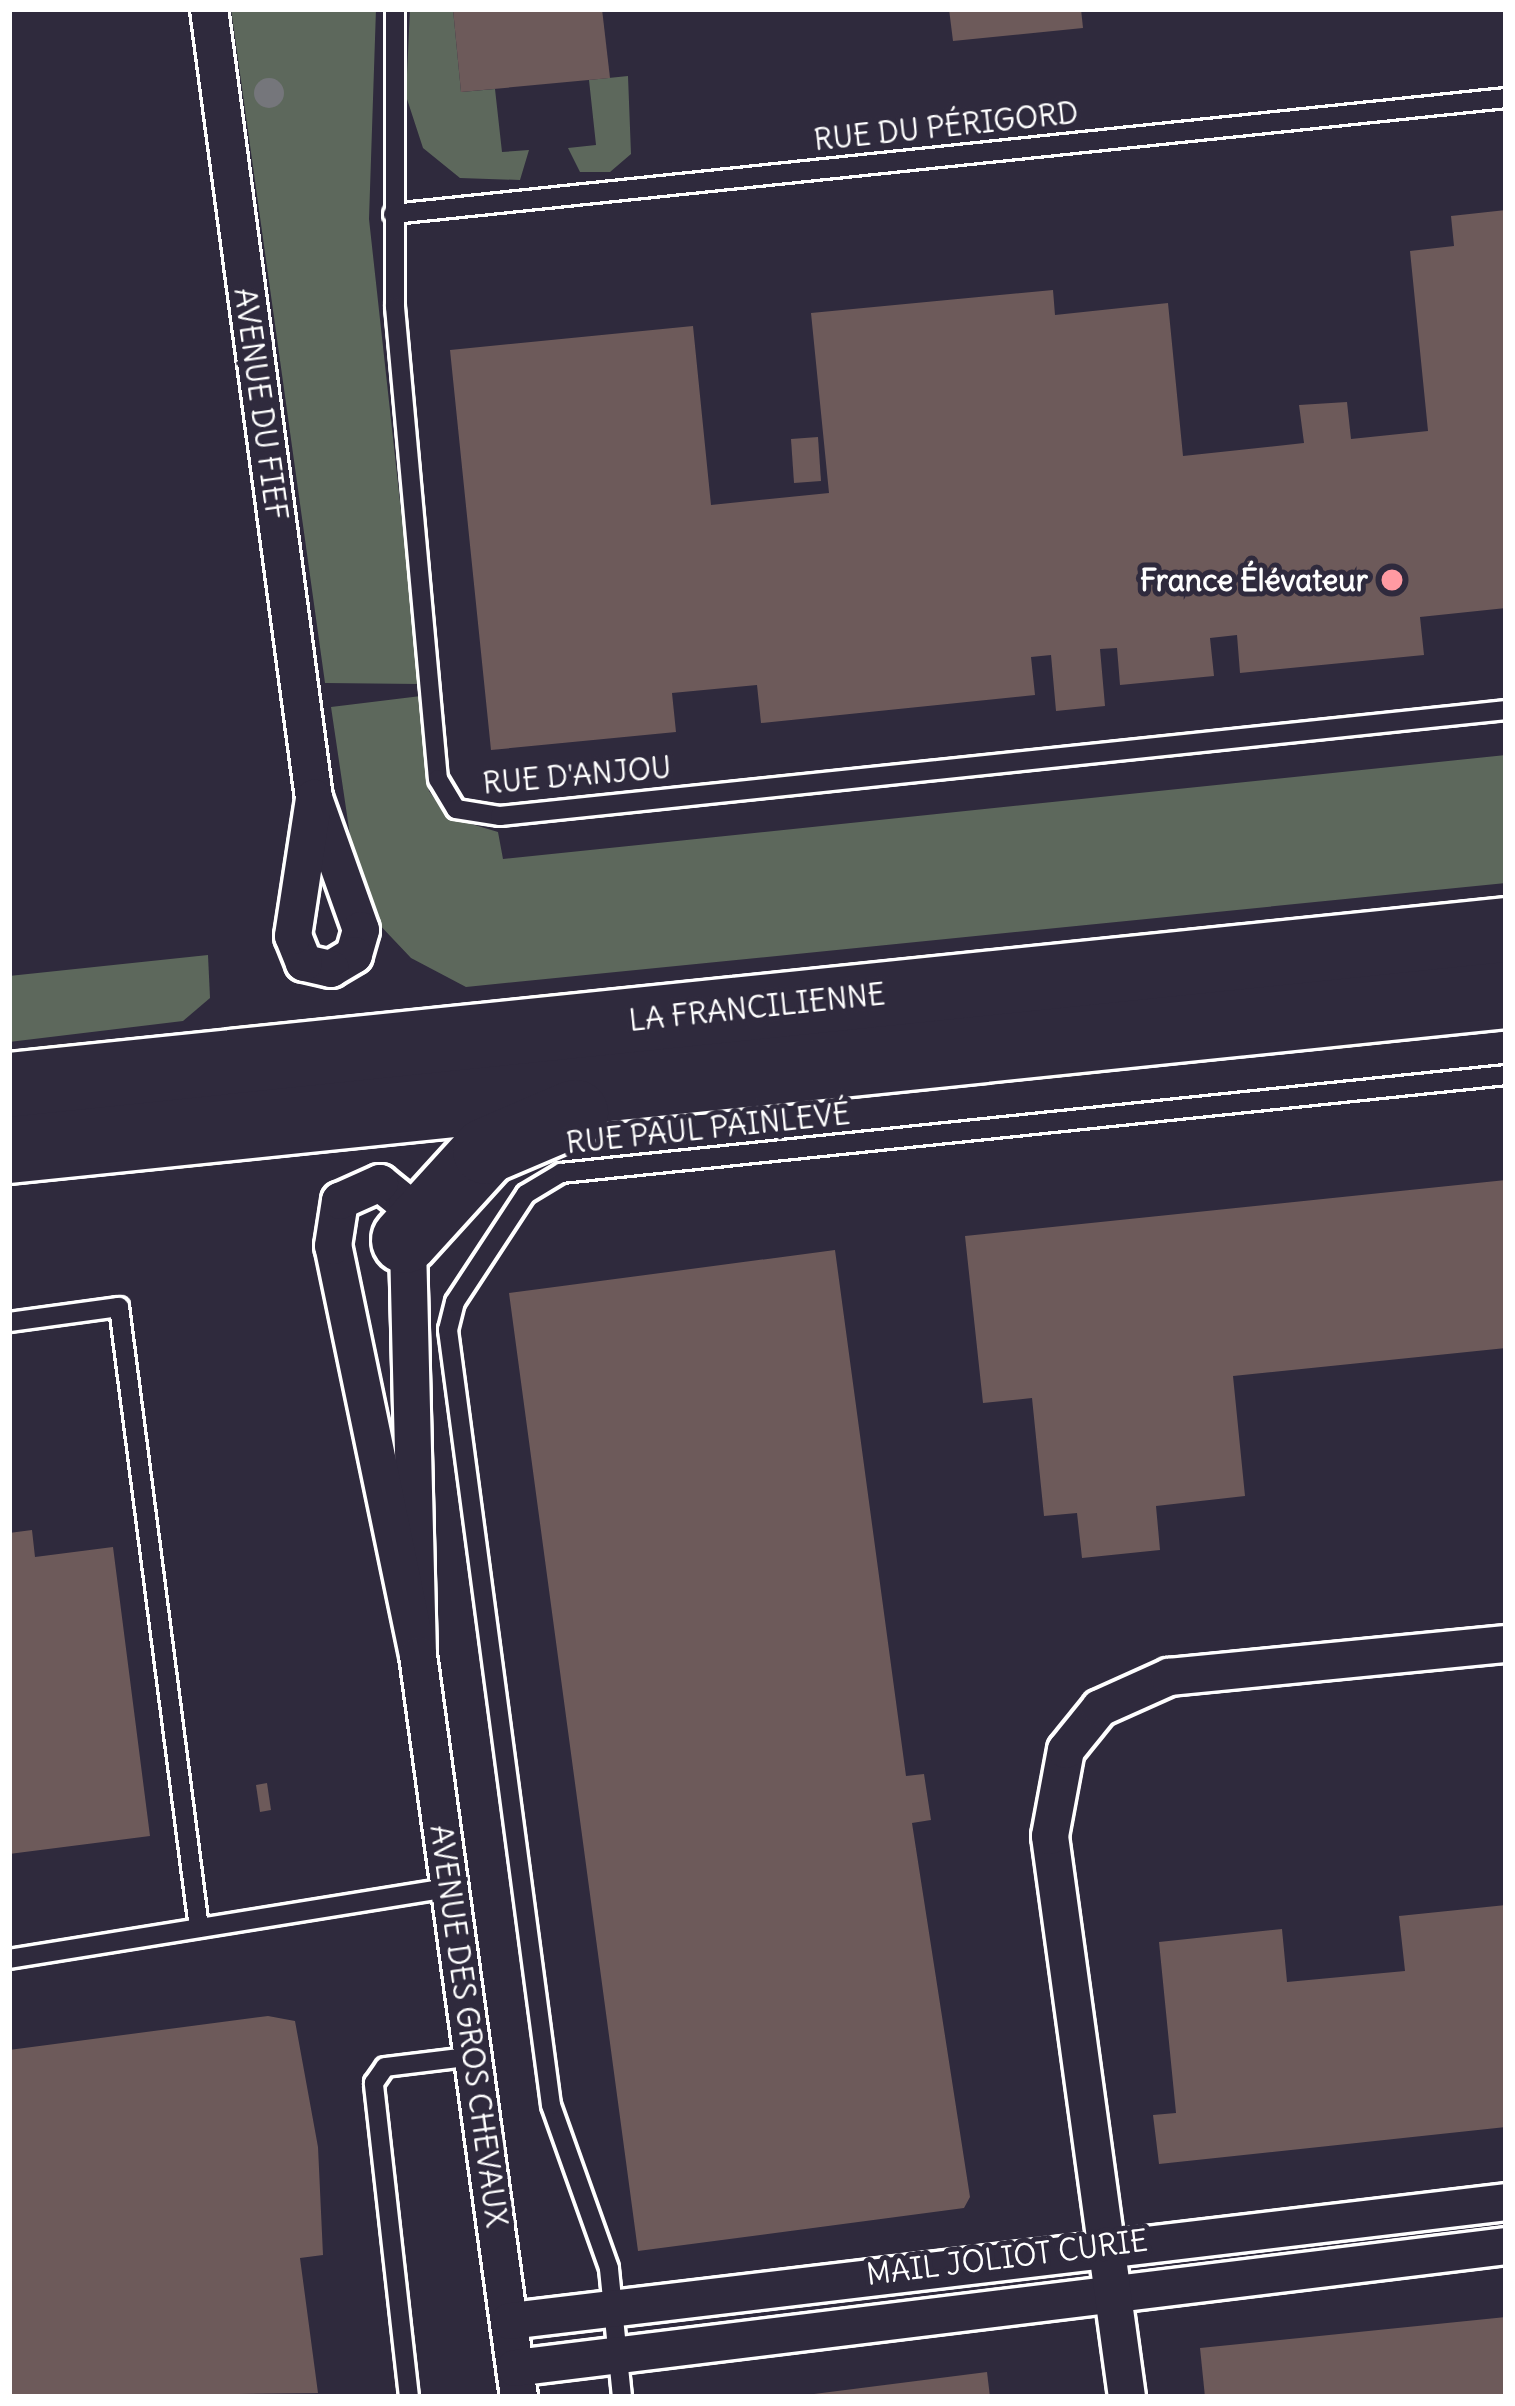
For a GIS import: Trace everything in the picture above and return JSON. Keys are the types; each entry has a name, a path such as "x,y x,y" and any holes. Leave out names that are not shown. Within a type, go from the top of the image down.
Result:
{"highway":[{"name":"LA FRANCILIENNE","path":"9,1086 1506,931"},
{"path":"9,1150 1506,994"},
{"path":"405,1240 474,1160 540,1123 841,1063"}],"street":[{"name":"AVENUE DU FIEF","path":"209,9 314,798"},
{"path":"370,1183 396,1189 405,1240 418,1655 333,1246 340,1201 370,1183"},
{"path":"1127,2397 1050,1836 1057,1774 1082,1724 1169,1677 1506,1644"},
{"name":"AVENUE DES GROS CHEVAUX","path":"418,1655 517,2382"},
{"name":"MAIL JOLIOT CURIE","path":"510,2321 1106,2243 1506,2202"},
{"name":"MAIL JOLIOT CURIE","path":"517,2382 618,2353 1112,2287 1506,2246"}],"lane":[{"name":"RUE D'ANJOU","path":"395,9 393,214 438,779 456,808 500,816 1506,710"},
{"name":"RUE DU PÉRIGORD","path":"393,214 1506,98"},
{"name":"RUE PAUL PAINLEVÉ","path":"622,2397 601,2239 555,2130 448,1330 454,1302 526,1194 562,1173 1506,1075"},
{"path":"9,1322 119,1307 199,1928"},
{"path":"9,1959 449,1888"},
{"path":"410,2397 374,2083 385,2067 475,2056"}],"green space":[{"path":"231,9 376,9 369,219 420,684 325,683"},
{"path":"410,9 453,9 461,92 495,89 502,152 529,150 520,180 460,178 423,148 406,96"},
{"path":"628,76 631,154 610,172 580,172 568,148 596,145 589,80"},
{"path":"421,696 429,791 448,817 498,832 503,859 1506,755 1506,883 466,987 411,958 375,920 352,849 331,707"},
{"path":"208,955 210,998 183,1021 9,1042 9,976"}],"building":[{"path":"453,9 602,9 610,78 461,92"},
{"path":"949,9 1081,9 1083,28 953,41"},
{"path":"1506,210 1506,608 1420,617 1424,655 1240,673 1237,635 1210,638 1214,676 1120,685 1117,648 1100,649 1105,706 1056,711 1051,655 1031,657 1035,695 761,723 757,685 672,693 676,732 491,750 450,350 693,326 711,505 829,493 811,313 1053,290 1055,315 1168,303 1183,456 1304,443 1299,405 1347,402 1351,439 1428,431 1410,251 1454,246 1451,216"},
{"path":"818,437 821,481 794,483 791,439"},
{"path":"1506,1180 1506,1348 1233,1376 1245,1496 1156,1506 1160,1550 1082,1558 1077,1513 1044,1516 1032,1398 983,1403 965,1236"},
{"path":"835,1250 906,1776 924,1774 931,1820 912,1823 970,2197 964,2208 638,2251 509,1293"},
{"path":"32,1530 35,1557 113,1547 150,1836 9,1854 9,1533"},
{"path":"267,1783 271,1810 260,1812 256,1785"},
{"path":"1506,1905 1506,2127 1159,2164 1153,2115 1176,2113 1159,1942 1282,1929 1287,1982 1405,1971 1399,1916"},
{"path":"268,2016 295,2021 318,2147 323,2255 300,2258 318,2393 9,2397 9,2050"},
{"path":"1506,2317 1506,2397 1205,2397 1200,2348"},
{"path":"987,2372 990,2397 814,2397 814,2394"}],"place":[{"name":"France Élévateur","path":"1392,580"}]}
